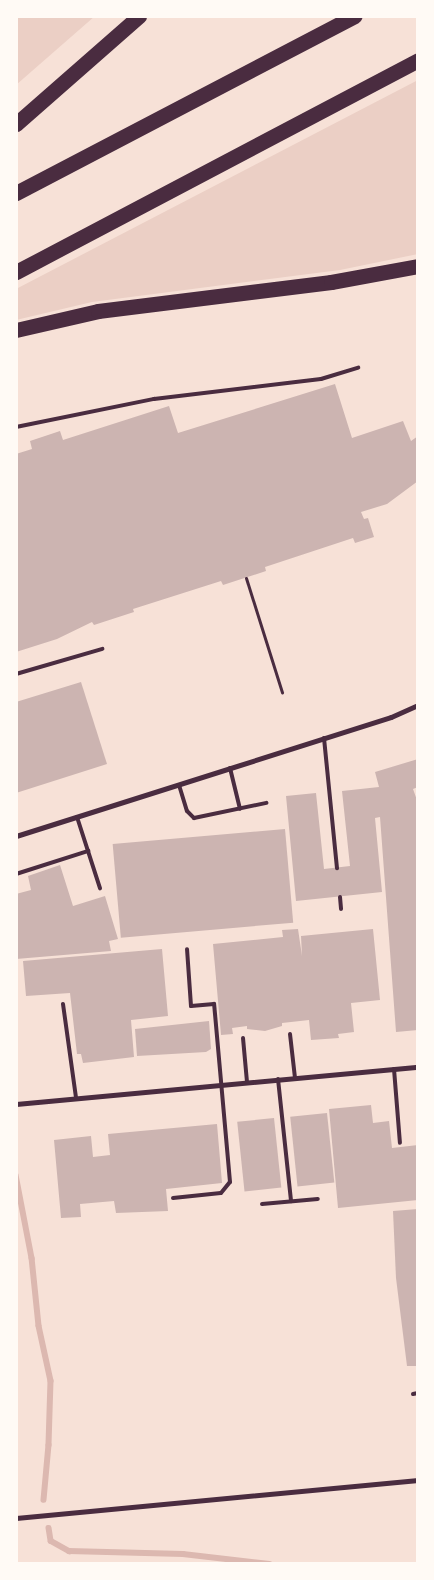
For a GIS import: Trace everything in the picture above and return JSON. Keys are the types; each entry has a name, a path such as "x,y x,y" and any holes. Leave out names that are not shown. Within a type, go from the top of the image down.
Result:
{"highway":[{"path":"16,124 139,16"},
{"path":"16,193 354,16"},
{"path":"16,272 418,60"},
{"path":"16,330 98,311 341,281 418,266"}],"street":[{"path":"16,836 324,738 418,705"},
{"path":"16,1104 418,1066"},
{"path":"16,1518 418,1480"}],"lane":[{"path":"16,426 154,399 321,378 358,368"},
{"path":"16,674 102,649"},
{"path":"324,738 337,868"},
{"path":"230,768 240,809"},
{"path":"179,785 192,818 266,803"},
{"path":"77,817 100,888"},
{"path":"16,874 88,851"},
{"path":"340,897 341,909"},
{"path":"173,1198 221,1193 230,1185 214,1004 191,1006 187,949"},
{"path":"63,1004 76,1098"},
{"path":"290,1034 295,1078"},
{"path":"243,1038 247,1082"},
{"path":"394,1069 400,1142"},
{"path":"278,1079 291,1201"},
{"path":"262,1204 318,1199"}],"path":[{"path":"246,578 282,692"}],"shaded area":[{"path":"16,16 95,16 16,85"},
{"path":"418,80 418,254 340,270 92,302 16,320 16,289"}],"building":[{"path":"335,384 352,438 403,421 411,441 418,436 418,481 387,504 361,512 364,519 368,518 374,537 355,543 353,538 265,567 266,571 223,585 221,581 133,609 134,612 94,625 92,622 57,639 16,652 16,454 32,449 30,441 60,431 63,440 169,406 178,433"},
{"path":"81,682 107,764 16,793 16,702"},
{"path":"418,759 418,787 413,789 418,803 418,1030 396,1032 380,817 375,818 382,892 296,901 286,796 316,793 324,869 350,866 342,791 379,787 375,772"},
{"path":"285,829 293,923 121,938 113,844"},
{"path":"60,865 73,906 105,896 118,939 109,941 111,951 16,959 16,894 31,890 28,876"},
{"path":"298,929 302,956 301,936 373,929 380,1000 351,1003 354,1032 338,1034 339,1038 311,1040 309,1020 282,1023 282,1026 265,1031 247,1029 247,1026 232,1028 233,1034 221,1035 213,944 283,937 282,930"},
{"path":"162,949 168,1016 131,1020 134,1057 83,1063 81,1054 77,1054 70,993 26,996 23,961"},
{"path":"209,1021 211,1049 206,1052 137,1056 135,1029"},
{"path":"371,1105 373,1123 389,1121 392,1148 418,1145 418,1200 338,1208 329,1109"},
{"path":"327,1113 334,1183 298,1186 290,1117"},
{"path":"274,1118 281,1188 245,1191 237,1122"},
{"path":"217,1124 222,1183 166,1189 168,1211 116,1213 114,1201 80,1204 81,1217 61,1218 54,1140 91,1136 93,1157 110,1155 108,1134"},
{"path":"418,1209 418,1366 407,1366 396,1278 393,1211"}],"waterway":[{"path":"16,1175 32,1258 39,1326 51,1381 49,1445 44,1500"},
{"path":"49,1528 51,1541 69,1551 183,1554 269,1564"}]}
